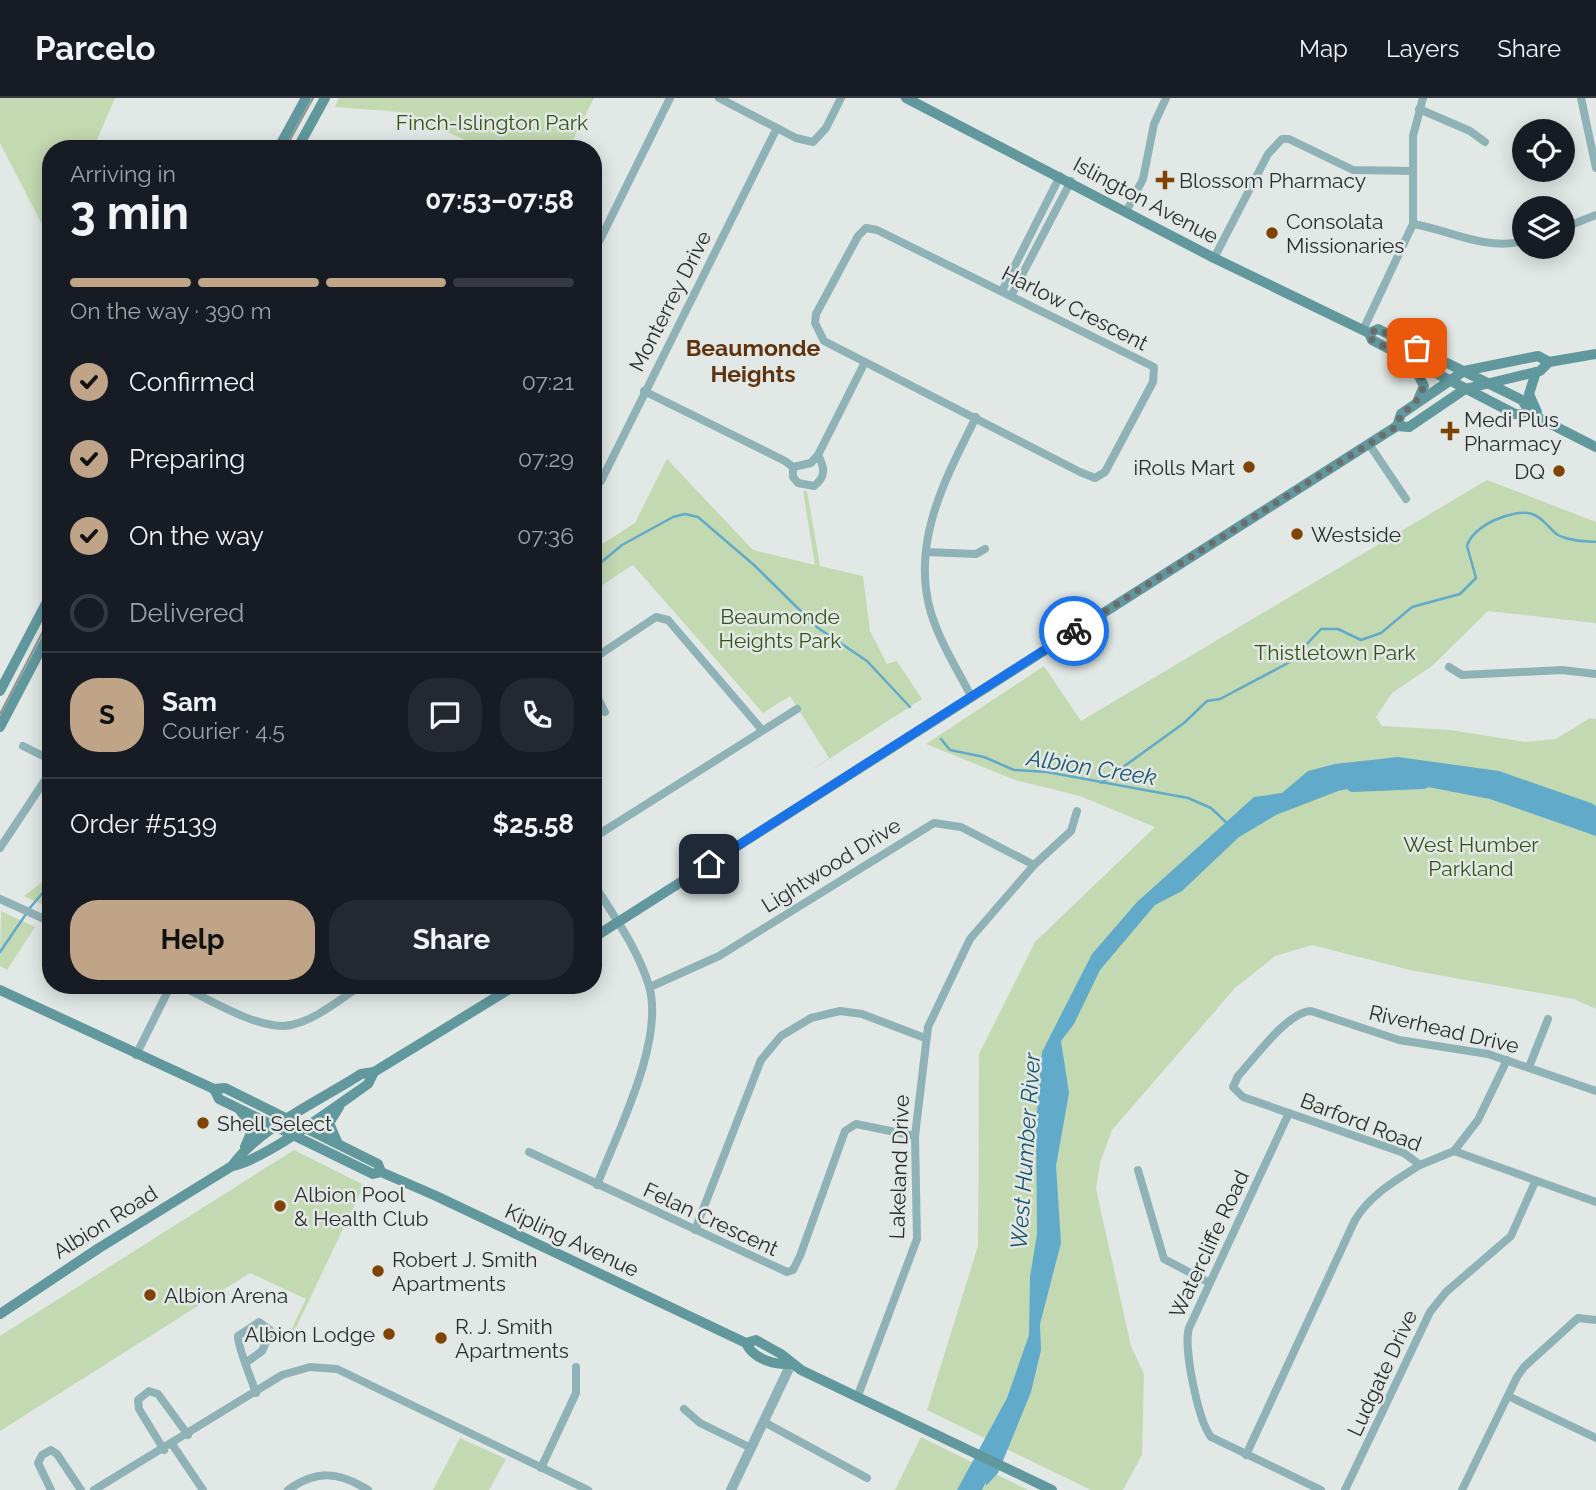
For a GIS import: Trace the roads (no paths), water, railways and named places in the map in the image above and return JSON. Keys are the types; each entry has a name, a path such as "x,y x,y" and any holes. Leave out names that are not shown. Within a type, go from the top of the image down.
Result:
{"main road":[{"path":"283,140 306,98"},
{"path":"302,140 325,98"},
{"name":"Islington Avenue","path":"906,98 1127,210 1214,258 1366,331 1372,340 1465,389 1515,414 1531,414 1596,447"},
{"name":"Islington Avenue","path":"1366,331 1378,329 1522,400 1531,414"},
{"path":"602,932 1397,426 1409,427 1465,389 1536,372 1549,362 1596,354"},
{"path":"1397,426 1401,414 1464,371 1538,356 1549,362"},
{"path":"1409,360 1418,370 1424,386 1417,403"},
{"path":"1536,372 1530,387 1532,405 1549,423"},
{"path":"0,691 42,610"},
{"path":"0,727 42,647"},
{"name":"Kipling Avenue","path":"0,990 214,1089 225,1088 378,1164 381,1172"},
{"name":"Albion Road","path":"0,1314 99,1248 232,1166 241,1154 288,1119 361,1074 374,1072 501,994"},
{"name":"Albion Road","path":"232,1166 244,1164 342,1102 368,1084 374,1072"},
{"name":"Kipling Avenue","path":"214,1089 219,1099 291,1135 373,1174 381,1172 746,1343 750,1352 776,1365 791,1364 1052,1490"},
{"path":"338,1144 329,1123 342,1102"},
{"path":"238,1108 253,1128 251,1140 241,1154"}],"street":[{"path":"602,236 670,98"},
{"path":"719,98 804,142 813,142 826,128 841,98"},
{"path":"1127,210 1143,179 1154,124 1167,98"},
{"path":"1366,331 1413,224 1413,136 1423,98"},
{"path":"1584,99 1596,168"},
{"path":"1419,109 1470,131 1485,142"},
{"name":"Monterrey Drive","path":"602,479 778,128"},
{"path":"1214,258 1268,154 1282,139 1289,139 1353,170 1413,170"},
{"path":"1002,291 1065,178"},
{"path":"1011,296 1065,178"},
{"path":"1575,223 1596,215"},
{"path":"1413,224 1486,243 1512,243"},
{"name":"Harlow Crescent","path":"866,228 877,230 1011,296 1154,367 1155,377 1110,467 1095,478 824,341 815,323 816,314 858,236 866,228"},
{"path":"644,391 793,467 811,463 818,455 865,362"},
{"path":"971,696 931,614 925,573 926,552 937,497 976,417"},
{"path":"1369,444 1406,499"},
{"path":"793,467 793,477 798,483 814,486 821,481 824,472 818,455"},
{"path":"926,552 976,554 985,549"},
{"path":"602,653 659,617 668,620 762,730"},
{"path":"1449,667 1462,675 1562,670 1596,674"},
{"path":"602,706 605,712"},
{"path":"602,832 797,709"},
{"path":"23,747 42,756"},
{"path":"0,848 42,785"},
{"name":"Lakeland Drive","path":"857,1398 916,1239 915,1136 925,1038 971,939 1034,864 1071,831 1077,811"},
{"name":"Lightwood Drive","path":"650,988 719,956 934,823 961,827 1034,864"},
{"path":"597,1185 646,1058 652,1025 650,988 629,940 602,897"},
{"path":"0,899 42,918"},
{"path":"136,1055 166,994"},
{"path":"198,994 263,1024 279,1027 308,1019 348,994"},
{"path":"695,1230 761,1060 781,1036 811,1018 840,1011 862,1014 925,1038"},
{"name":"Riverhead Drive","path":"1233,1087 1238,1076 1300,1012 1311,1011 1399,1040 1507,1060 1596,1091"},
{"path":"1529,1068 1548,1019"},
{"path":"1507,1060 1478,1120 1454,1151 1596,1202"},
{"name":"Barford Road","path":"1233,1087 1243,1097 1404,1153 1420,1165 1454,1151"},
{"name":"Watercliffe Road","path":"1289,1113 1189,1328 1186,1344 1206,1431 1217,1441 1321,1490"},
{"name":"Felan Crescent","path":"529,1152 782,1270 793,1270 845,1131 856,1125 915,1136"},
{"path":"1247,1455 1355,1220 1366,1202 1420,1165"},
{"path":"1138,1170 1160,1252 1172,1264 1210,1283"},
{"name":"Ludgate Drive","path":"1345,1490 1430,1312 1446,1292 1511,1236 1535,1182"},
{"path":"1462,1490 1524,1367 1578,1318 1596,1320"},
{"path":"247,1362 262,1351 271,1331 259,1322 237,1336 256,1393"},
{"path":"731,1490 791,1364"},
{"path":"94,1490 293,1371 310,1367 337,1369 588,1490"},
{"path":"541,1468 576,1393 576,1367"},
{"path":"164,1450 139,1409 138,1400 149,1391 158,1394 188,1435"},
{"path":"1508,1396 1596,1438"},
{"path":"684,1409 700,1423 751,1448"},
{"path":"764,1422 867,1478"},
{"path":"172,1444 203,1490"},
{"path":"51,1490 38,1463 42,1455 51,1451 57,1454 81,1490"},
{"path":"288,1490 310,1475 319,1474 357,1483 368,1490"}],"water":[{"path":"1398,757 1499,771 1591,803 1596,806 1596,836 1490,799 1392,780 1338,791 1276,815 1239,837 1182,891 1155,905 1100,970 1074,1024 1061,1041 1069,1093 1056,1166 1061,1243 1040,1324 1041,1350 1031,1392 998,1473 986,1486 984,1472 970,1490 957,1490 1007,1398 1029,1335 1030,1277 1037,1234 1036,1123 1042,1052 1092,954 1137,902 1254,797 1282,793 1308,771 1335,764"}],"waterway":[{"name":"Albion Creek","path":"602,562 622,545 673,517 685,514 698,517 754,565 818,628 867,661 910,707"},
{"path":"1101,783 1184,723 1207,701 1220,699 1290,662 1321,629 1338,629 1361,640 1381,633 1412,607 1460,594 1476,578 1467,546 1470,539 1494,520 1515,514 1532,514 1562,537 1596,542"},
{"name":"Albion Creek","path":"941,739 950,750 984,757 1014,770 1047,772 1188,798 1211,808 1228,824"},
{"name":"West Humber River","path":"1353,785 1423,782"},
{"name":"Albion Creek","path":"29,909 42,894"},
{"name":"Albion Creek","path":"0,952 26,914"},
{"name":"West Humber River","path":"974,1490 991,1457"}],"tram line":[{"path":"290,140 313,98"},
{"path":"0,714 42,633"}],"place":[{"name":"Blossom Pharmacy","path":"1165,180"},
{"name":"Consolata Missionaries","path":"1272,233"},
{"name":"Medi Plus Pharmacy","path":"1450,431"},
{"name":"iRolls Mart","path":"1249,467"},
{"name":"DQ","path":"1559,471"},
{"name":"Westside","path":"1297,534"},
{"name":"Shell Select","path":"203,1123"},
{"name":"Albion Pool & Health Club","path":"280,1206"},
{"name":"Robert J. Smith Apartments","path":"378,1271"},
{"name":"Albion Arena","path":"150,1295"},
{"name":"Albion Lodge","path":"389,1334"},
{"name":"R. J. Smith Apartments","path":"441,1338"}],"district":[{"name":"Beaumonde Heights","path":"753,360"}],"park label":[{"name":"Finch-Islington Park","path":"492,122"},
{"name":"Beaumonde Heights Park","path":"780,628"},
{"name":"Thistletown Park","path":"1335,652"},
{"name":"West Humber Parkland","path":"1471,856"}]}
